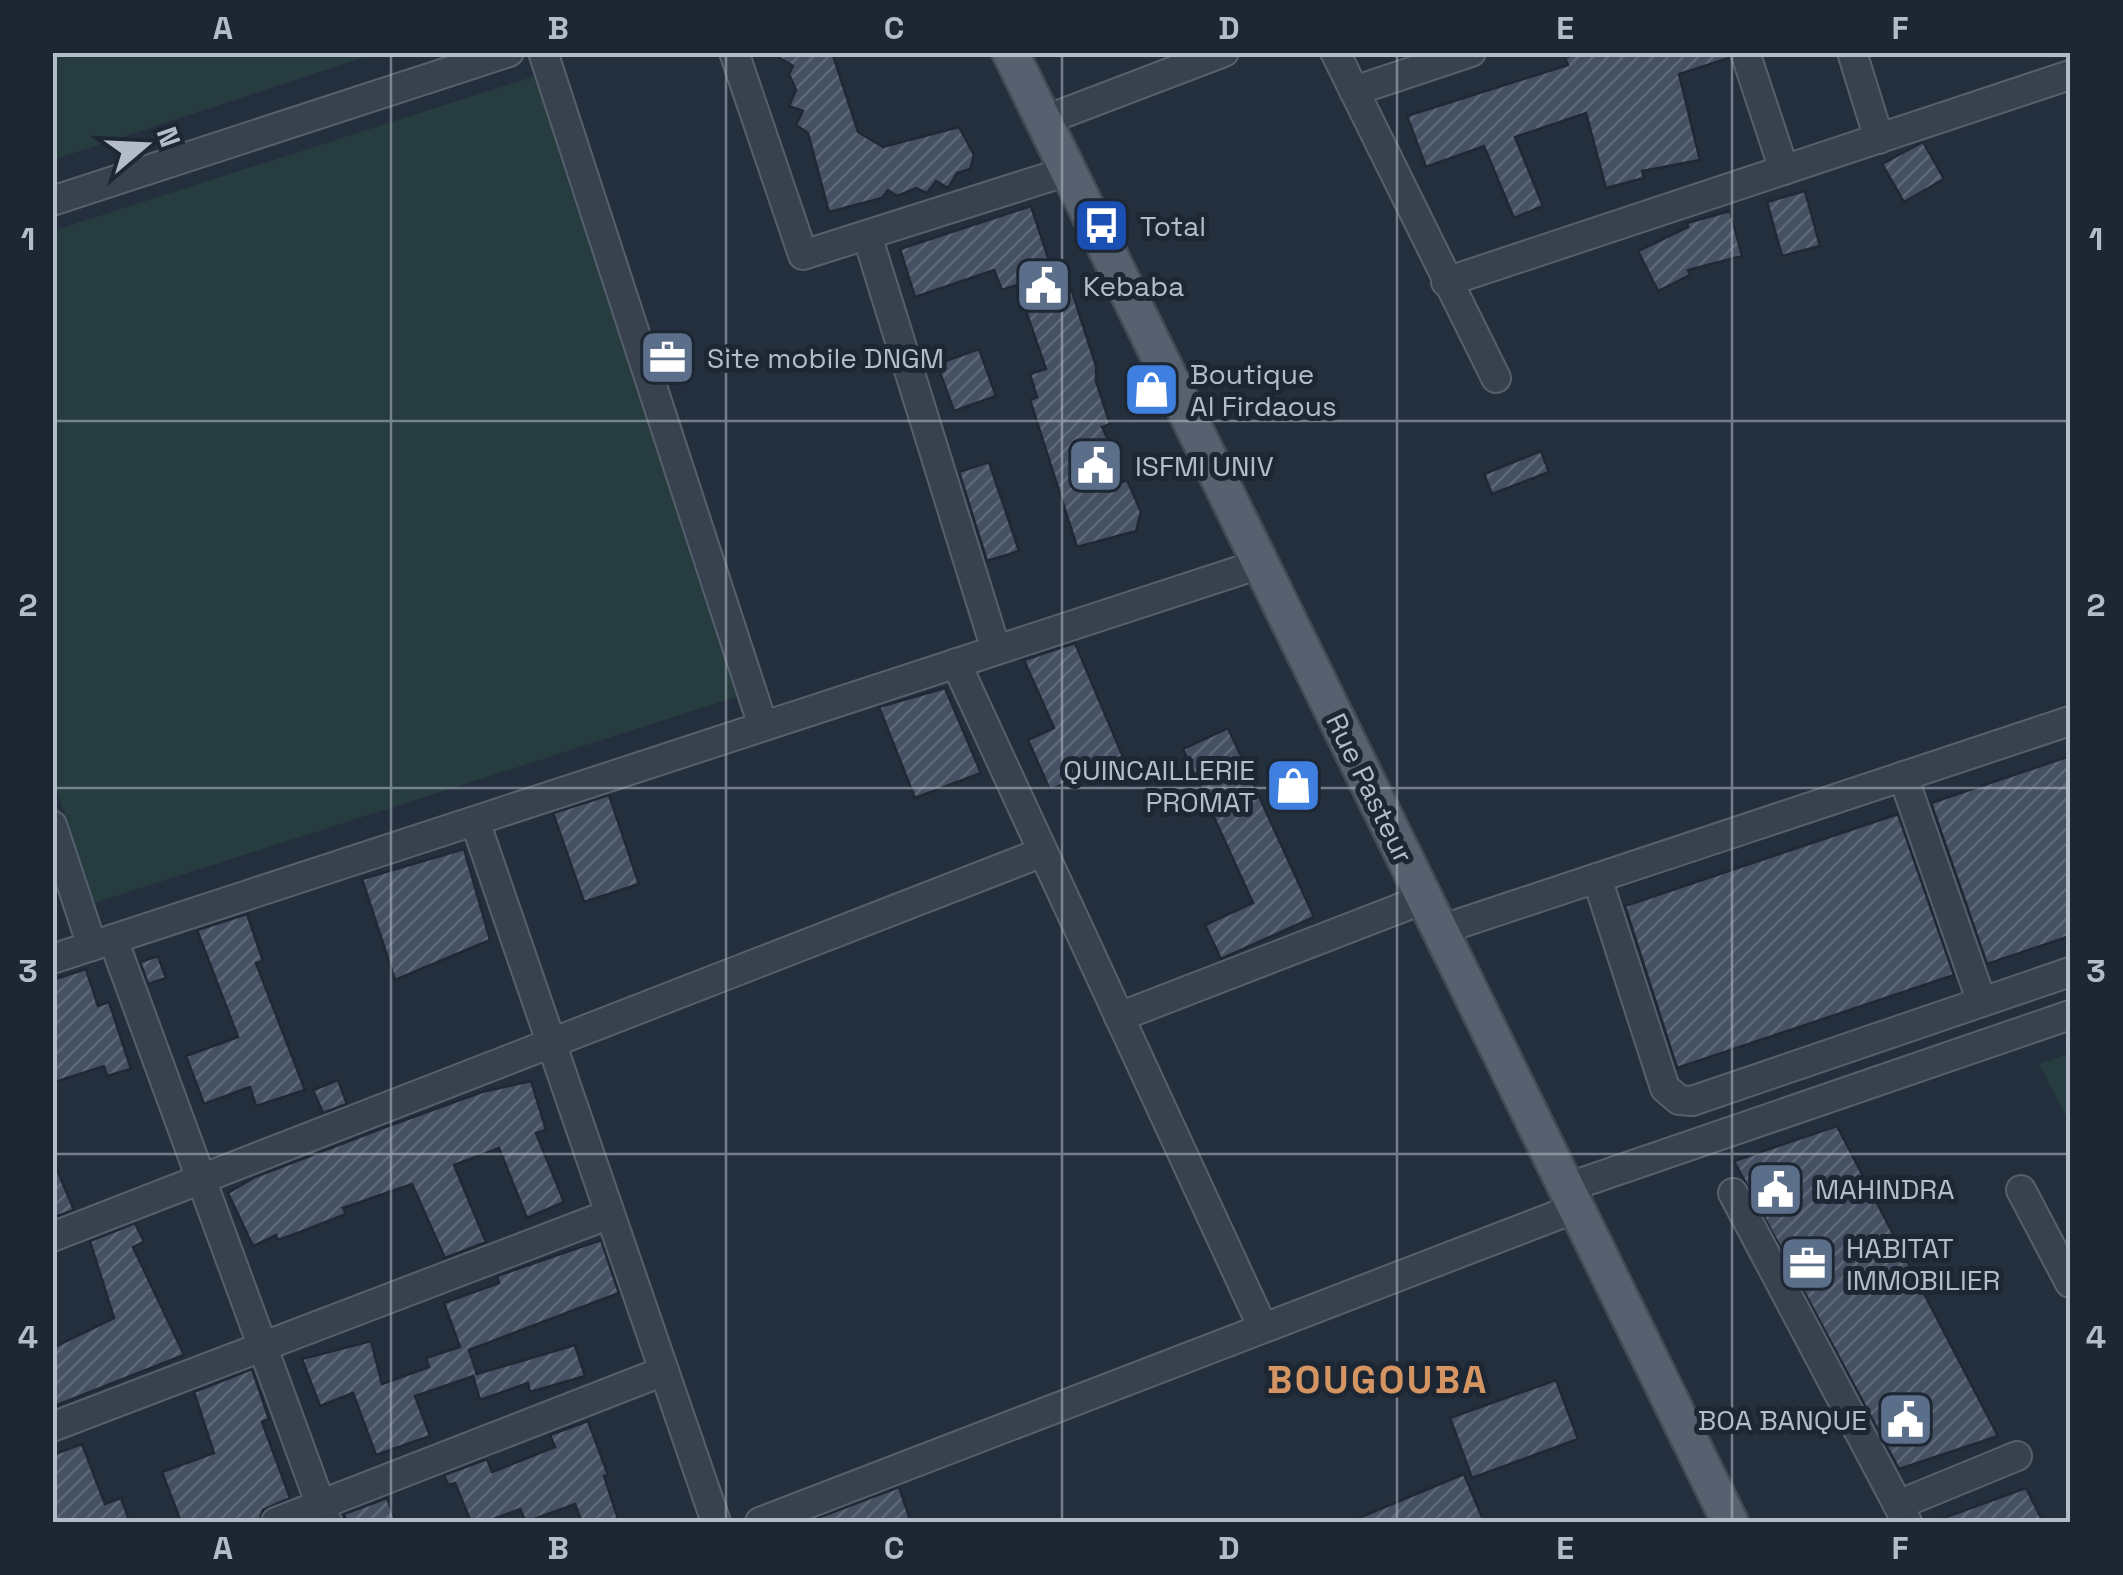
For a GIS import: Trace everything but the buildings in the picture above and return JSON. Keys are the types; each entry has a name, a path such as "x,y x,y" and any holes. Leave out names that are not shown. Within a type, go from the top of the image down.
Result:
{"main road":[{"name":"Rue Pasteur","path":"1010,52 1730,1522"}],"street":[{"path":"52,201 509,52"},
{"path":"544,52 763,726"},
{"path":"734,52 803,255 1068,171"},
{"path":"1043,121 1224,52"},
{"path":"1336,52 1496,378"},
{"path":"1354,91 1472,52"},
{"path":"1745,52 1784,170"},
{"path":"1852,52 1878,139"},
{"path":"1446,282 2070,75"},
{"path":"867,235 996,650"},
{"path":"52,959 1260,564"},
{"path":"956,663 1263,1328"},
{"path":"1119,1017 1432,914 1597,878 2070,721"},
{"path":"1904,776 1981,1000"},
{"path":"475,821 716,1522"},
{"path":"52,826 201,1179 324,1514"},
{"path":"52,1237 1043,852"},
{"path":"1597,878 1666,1088 1679,1100 1692,1101 2070,972"},
{"path":"760,1522 1263,1328 1571,1198 2070,1014"},
{"path":"2020,1190 2070,1283"},
{"path":"1733,1192 1902,1514 2017,1456"},
{"path":"52,1427 610,1214"},
{"path":"276,1522 324,1514 664,1371"}],"green space":[{"path":"53,52 377,52 377,53 53,160"},
{"path":"538,75 739,696 94,903 53,779 52,231"},
{"path":"2070,1053 2070,1124 2039,1064"}],"place":[{"name":"Total","path":"1101,226"},
{"name":"Kebaba","path":"1044,286"},
{"name":"Site mobile DNGM","path":"668,358"},
{"name":"Boutique Al Firdaous","path":"1151,390"},
{"name":"ISFMI UNIV","path":"1096,466"},
{"name":"QUINCAILLERIE PROMAT","path":"1294,786"},
{"name":"MAHINDRA","path":"1776,1189"},
{"name":"HABITAT IMMOBILIER","path":"1807,1264"},
{"name":"BOA BANQUE","path":"1906,1420"}],"district":[{"name":"BOUGOUBA","path":"1378,1380"}]}
